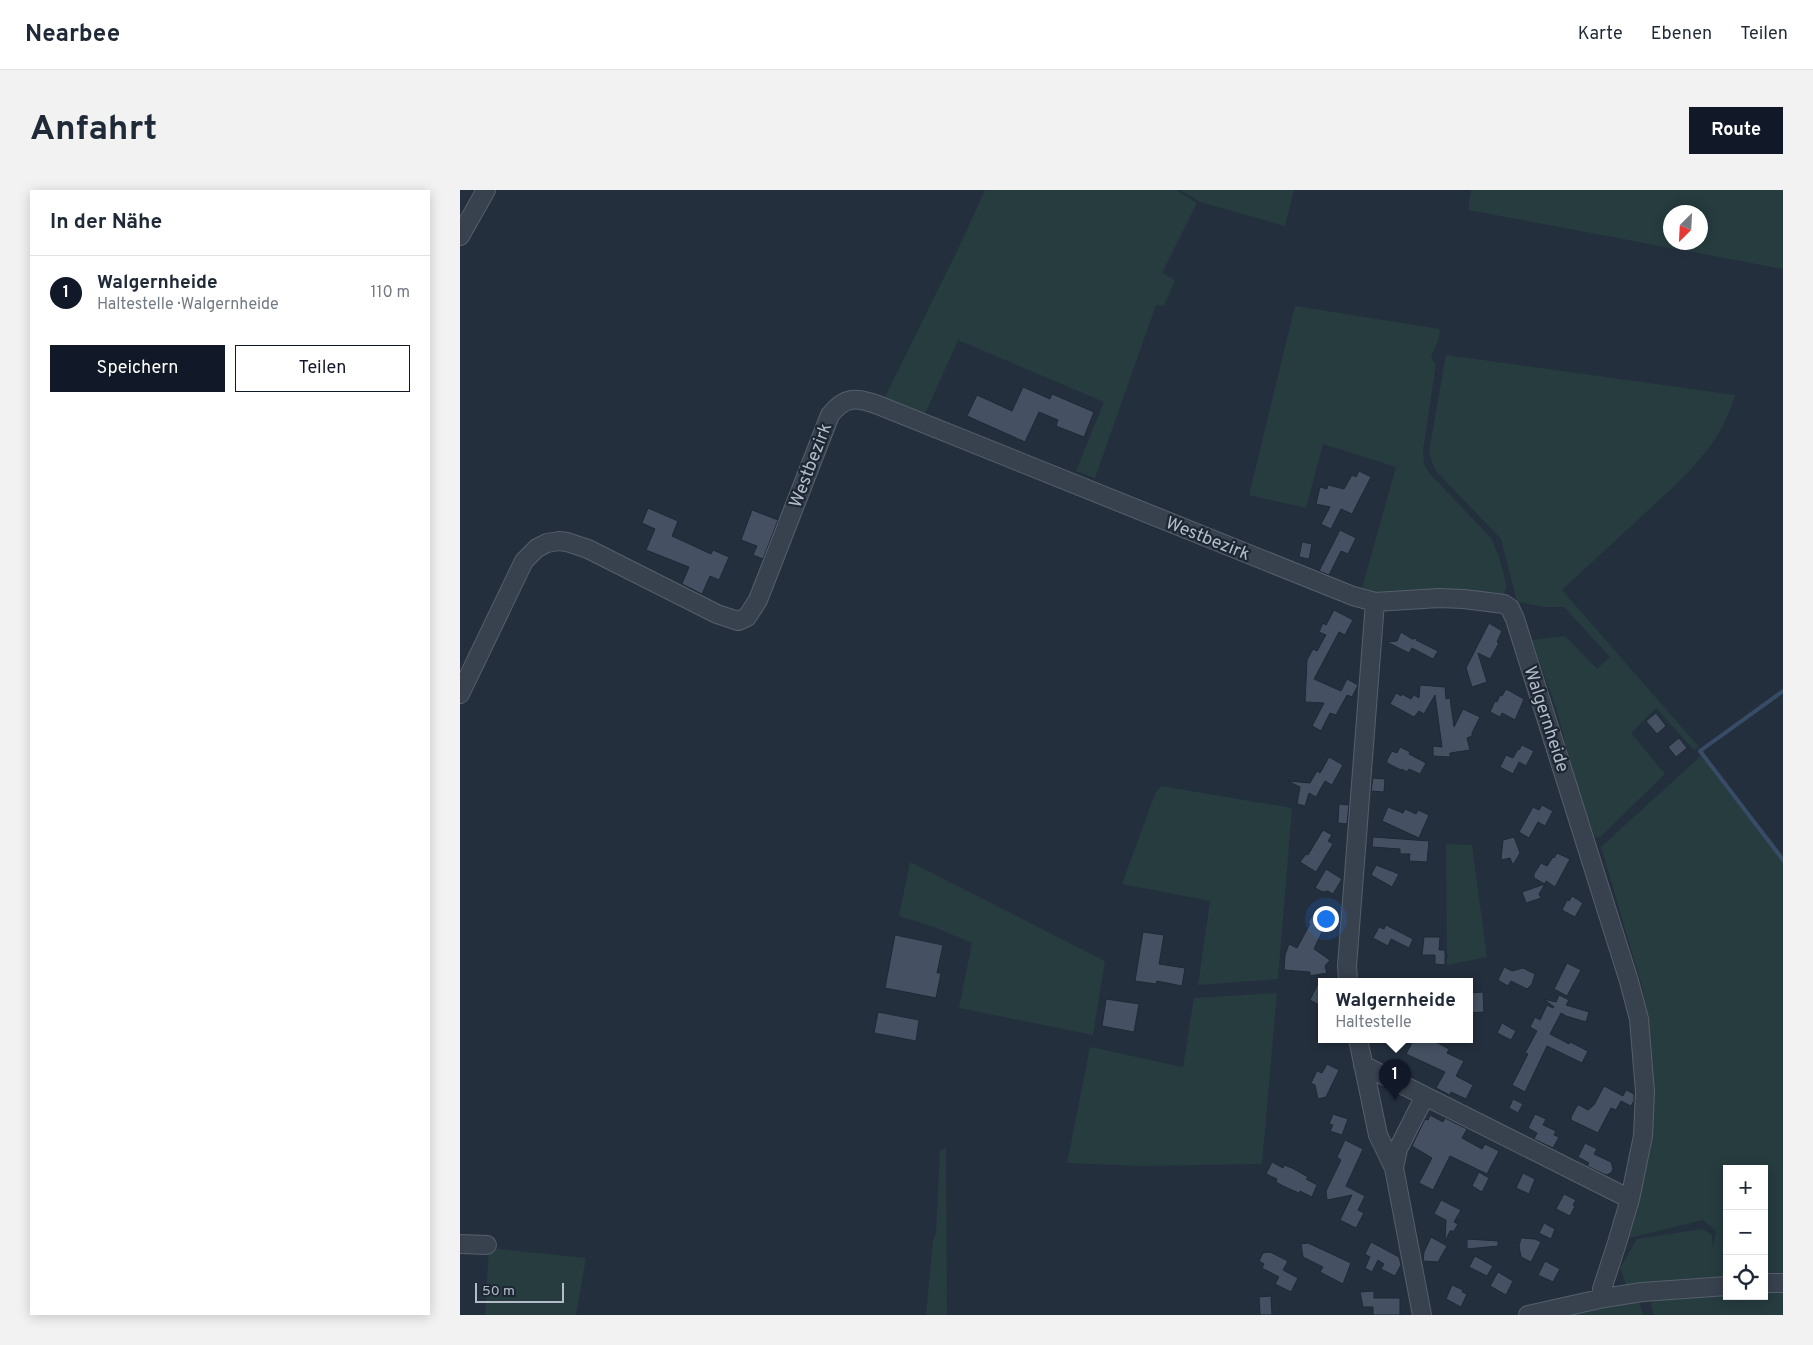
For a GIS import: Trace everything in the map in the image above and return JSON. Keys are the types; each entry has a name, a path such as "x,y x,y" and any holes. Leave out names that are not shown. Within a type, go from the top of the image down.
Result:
{"street":[{"path":"460,236 486,190"},
{"name":"Westbezirk","path":"460,694 524,561 538,548 560,540 588,549 718,614 738,621 747,617 758,600 830,415 837,406 847,400 858,399 895,412 1353,596"},
{"name":"Walgernheide","path":"1353,596 1375,602 1439,598 1504,604 1510,608 1515,619 1577,812 1639,1019 1645,1092 1643,1136 1630,1199 1602,1289 1604,1298"},
{"path":"1348,978 1375,602"},
{"path":"1359,1043 1378,1135 1394,1168 1422,1315"},
{"path":"1363,1065 1630,1199"},
{"path":"1394,1168 1398,1149 1425,1096"},
{"path":"460,1244 487,1245"},
{"path":"1768,1283 1783,1283"},
{"path":"1528,1315 1604,1298 1642,1292 1723,1286"}],"green space":[{"path":"985,190 1176,190 1197,203 1162,273 1175,280 1164,306 1156,305 1095,478 1076,471 1104,402 958,340 924,416 884,399"},
{"path":"1180,190 1294,190 1285,226 1200,202"},
{"path":"1471,190 1783,190 1783,269 1682,250 1708,250 1708,205 1663,205 1663,247 1468,210"},
{"path":"1295,306 1440,329 1439,338 1431,357 1436,365 1423,450 1424,464 1430,474 1491,538 1499,557 1507,587 1502,598 1368,596 1362,588 1396,467 1323,444 1306,508 1249,495"},
{"path":"1446,355 1735,395 1729,414 1720,431 1698,461 1671,489 1562,590 1699,747 1694,750 1656,708 1631,733 1665,774 1599,838 1594,836 1576,782 1556,708 1532,640 1565,636 1597,669 1610,657 1564,607 1545,607 1517,602 1501,539 1436,471 1429,451"},
{"path":"1703,754 1783,855 1783,1277 1768,1277 1768,1165 1723,1165 1723,1277 1628,1290 1620,1268 1637,1239 1703,1229 1712,1235 1713,1249 1716,1231 1703,1220 1629,1238 1642,1173 1652,1091 1643,990 1601,847"},
{"path":"1161,786 1292,808 1278,979 1198,985 1210,901 1122,884 1155,794"},
{"path":"1446,844 1472,845 1487,957 1447,965"},
{"path":"910,862 1105,961 1093,1035 959,1008 972,943 934,927 899,916"},
{"path":"1277,993 1262,1164 1142,1166 1067,1163 1090,1047 1183,1067 1194,998"},
{"path":"946,1148 947,1315 926,1315 933,1240 936,1233 940,1151"},
{"path":"489,1248 586,1258 576,1315 485,1315"},
{"path":"1783,1291 1783,1315 1654,1315 1651,1306 1652,1295 1723,1293 1723,1300 1768,1300 1768,1292"},
{"path":"1634,1300 1640,1304 1643,1315 1561,1315"}],"building":[{"path":"1023,387 1050,399 1052,394 1094,412 1084,437 1056,426 1058,420 1039,412 1025,442 967,416 977,395 1012,411"},
{"path":"1359,471 1371,477 1352,514 1341,509 1331,529 1321,524 1330,507 1316,504 1320,487 1327,489 1328,485 1344,489 1352,475 1356,477"},
{"path":"648,508 678,521 672,536 711,554 713,550 729,557 719,580 710,576 702,594 682,584 689,567 646,550 655,529 642,523"},
{"path":"752,510 778,520 763,559 753,555 757,546 741,540"},
{"path":"1340,530 1356,538 1348,554 1341,551 1329,575 1319,571"},
{"path":"1302,542 1312,544 1309,559 1299,557"},
{"path":"1334,610 1353,620 1345,635 1339,632 1314,679 1341,691 1347,679 1358,685 1352,697 1347,695 1336,715 1330,713 1321,731 1312,726 1324,703 1305,702 1307,660 1313,649 1317,651 1326,635 1319,632 1323,623 1326,625"},
{"path":"1489,623 1502,631 1497,642 1499,643 1490,659 1478,653 1487,682 1472,687 1466,668"},
{"path":"1401,632 1412,639 1418,638 1416,640 1438,651 1433,659 1412,648 1409,653 1387,642 1397,641"},
{"path":"1420,685 1445,687 1446,699 1450,698 1454,727 1463,709 1480,717 1472,736 1467,738 1470,750 1450,753 1450,757 1433,756 1433,746 1442,747 1435,695 1424,714 1419,711 1414,717 1390,704 1396,693 1411,699 1414,695 1419,698"},
{"path":"1506,689 1524,699 1515,720 1502,713 1500,717 1490,712 1495,701 1497,702 1500,695 1502,696"},
{"path":"1656,713 1666,726 1657,734 1646,721"},
{"path":"1679,738 1687,748 1676,757 1668,747"},
{"path":"1522,745 1534,751 1526,766 1519,762 1513,774 1500,767 1506,755 1513,758"},
{"path":"1400,747 1426,763 1420,774 1409,769 1407,772 1401,770 1387,763 1392,751 1397,753"},
{"path":"1329,757 1343,765 1332,785 1325,781 1316,797 1309,793 1305,806 1297,804 1300,787 1288,781 1310,783 1317,771 1320,773"},
{"path":"1373,778 1385,779 1384,792 1371,791"},
{"path":"1339,804 1349,805 1347,824 1338,823"},
{"path":"1542,805 1553,811 1545,826 1538,822 1529,838 1519,832 1533,807 1539,810"},
{"path":"1388,807 1403,813 1405,809 1416,814 1418,810 1429,815 1419,838 1382,821"},
{"path":"1323,830 1332,835 1328,841 1333,844 1316,872 1300,862 1306,854 1308,855"},
{"path":"1373,837 1429,841 1427,862 1409,861 1410,854 1400,854 1400,849 1372,847"},
{"path":"1514,837 1520,853 1513,865 1510,858 1501,860 1503,840"},
{"path":"1557,853 1570,859 1555,887 1546,881 1545,884 1534,878 1534,874 1541,863 1547,866"},
{"path":"1376,865 1399,874 1392,887 1371,875"},
{"path":"1326,869 1342,879 1333,894 1315,888"},
{"path":"1545,884 1539,894 1541,898 1526,903 1522,892"},
{"path":"1572,896 1583,903 1575,917 1562,910 1567,900 1569,901"},
{"path":"1317,908 1330,915 1314,949 1330,960 1325,966 1327,973 1310,976 1310,972 1284,970 1285,955 1289,944 1297,948"},
{"path":"1386,925 1413,939 1409,948 1391,939 1388,946 1373,938 1379,927 1384,929"},
{"path":"1143,932 1164,935 1159,964 1185,968 1182,986 1157,981 1156,984 1135,981"},
{"path":"895,935 943,945 937,973 941,973 936,998 885,988"},
{"path":"1424,937 1440,937 1439,950 1445,950 1445,955 1448,956 1445,956 1445,965 1435,964 1435,955 1422,955"},
{"path":"1567,963 1581,970 1567,996 1554,989"},
{"path":"1504,967 1512,971 1523,968 1535,974 1532,984 1527,989 1511,981 1508,986 1498,980"},
{"path":"1318,983 1318,1004 1310,1000"},
{"path":"1483,992 1484,1012 1473,1013 1473,993"},
{"path":"1559,995 1569,1000 1566,1005 1589,1012 1586,1022 1561,1013 1550,1034 1588,1051 1582,1063 1547,1046 1525,1092 1512,1085 1528,1054 1525,1053 1537,1031 1530,1027 1535,1017 1540,1020 1547,1005 1554,1007 1544,999 1556,1002"},
{"path":"1106,999 1139,1004 1134,1032 1102,1026"},
{"path":"878,1012 919,1020 916,1041 874,1033"},
{"path":"1502,1023 1516,1031 1511,1040 1497,1033"},
{"path":"1412,1043 1438,1043 1449,1049 1447,1053 1464,1061 1456,1076 1473,1085 1466,1099 1451,1092 1450,1095 1436,1088 1445,1072 1406,1054"},
{"path":"1327,1064 1339,1070 1326,1097 1318,1099 1315,1085 1311,1083 1317,1071 1322,1073"},
{"path":"1604,1086 1623,1096 1626,1090 1634,1094 1634,1101 1631,1106 1621,1101 1616,1110 1611,1108 1598,1133 1571,1120 1577,1106 1579,1105 1588,1110 1594,1105"},
{"path":"1513,1099 1523,1104 1518,1113 1509,1108"},
{"path":"1333,1114 1348,1119 1342,1135 1330,1131 1333,1125 1329,1124"},
{"path":"1535,1114 1546,1119 1543,1125 1556,1131 1554,1135 1559,1137 1553,1148 1534,1139 1537,1133 1528,1128"},
{"path":"1430,1115 1443,1122 1445,1118 1467,1129 1462,1138 1482,1149 1485,1144 1499,1151 1487,1174 1450,1156 1433,1190 1419,1183 1432,1158 1412,1146 1425,1119 1428,1120"},
{"path":"1345,1140 1363,1149 1346,1186 1365,1196 1358,1210 1364,1213 1356,1228 1340,1220 1352,1195 1327,1200 1326,1191 1341,1160 1337,1157"},
{"path":"1585,1143 1597,1149 1594,1154 1611,1162 1613,1169 1611,1173 1606,1175 1587,1166 1589,1163 1578,1157"},
{"path":"1272,1162 1283,1168 1284,1165 1292,1168 1308,1177 1306,1179 1317,1185 1312,1197 1283,1186 1276,1182 1277,1179 1266,1174"},
{"path":"1479,1172 1489,1178 1482,1192 1472,1186"},
{"path":"1523,1173 1535,1179 1529,1194 1516,1188"},
{"path":"1564,1194 1576,1200 1570,1216 1556,1209"},
{"path":"1441,1200 1461,1210 1454,1222 1458,1224 1454,1231 1450,1231 1445,1242 1446,1220 1434,1214"},
{"path":"1544,1223 1555,1229 1551,1239 1539,1233"},
{"path":"1431,1237 1447,1246 1438,1262 1423,1261 1424,1252"},
{"path":"1521,1238 1535,1239 1541,1242 1531,1262 1521,1257 1519,1246"},
{"path":"1467,1239 1498,1241 1498,1246 1467,1249"},
{"path":"1371,1242 1399,1257 1401,1265 1395,1276 1381,1269 1384,1264 1378,1260 1372,1272 1365,1268 1370,1257 1365,1254"},
{"path":"1308,1243 1351,1263 1343,1284 1320,1272 1323,1267 1303,1257 1301,1244"},
{"path":"1270,1252 1288,1261 1283,1270 1298,1278 1291,1292 1275,1284 1279,1277 1262,1268 1264,1264 1259,1261 1263,1253"},
{"path":"1475,1256 1493,1266 1487,1276 1469,1267"},
{"path":"1545,1261 1560,1269 1553,1282 1538,1275"},
{"path":"1498,1272 1513,1281 1506,1295 1490,1286"},
{"path":"1452,1285 1467,1294 1461,1307 1446,1299"},
{"path":"1374,1291 1374,1298 1400,1298 1400,1315 1373,1315 1373,1307 1363,1307 1360,1292"},
{"path":"1271,1296 1272,1315 1260,1315 1259,1297"}],"waterway":[{"path":"1783,691 1700,751 1783,860"}],"place":[{"name":"Walgernheide","path":"1395,1100"}]}
